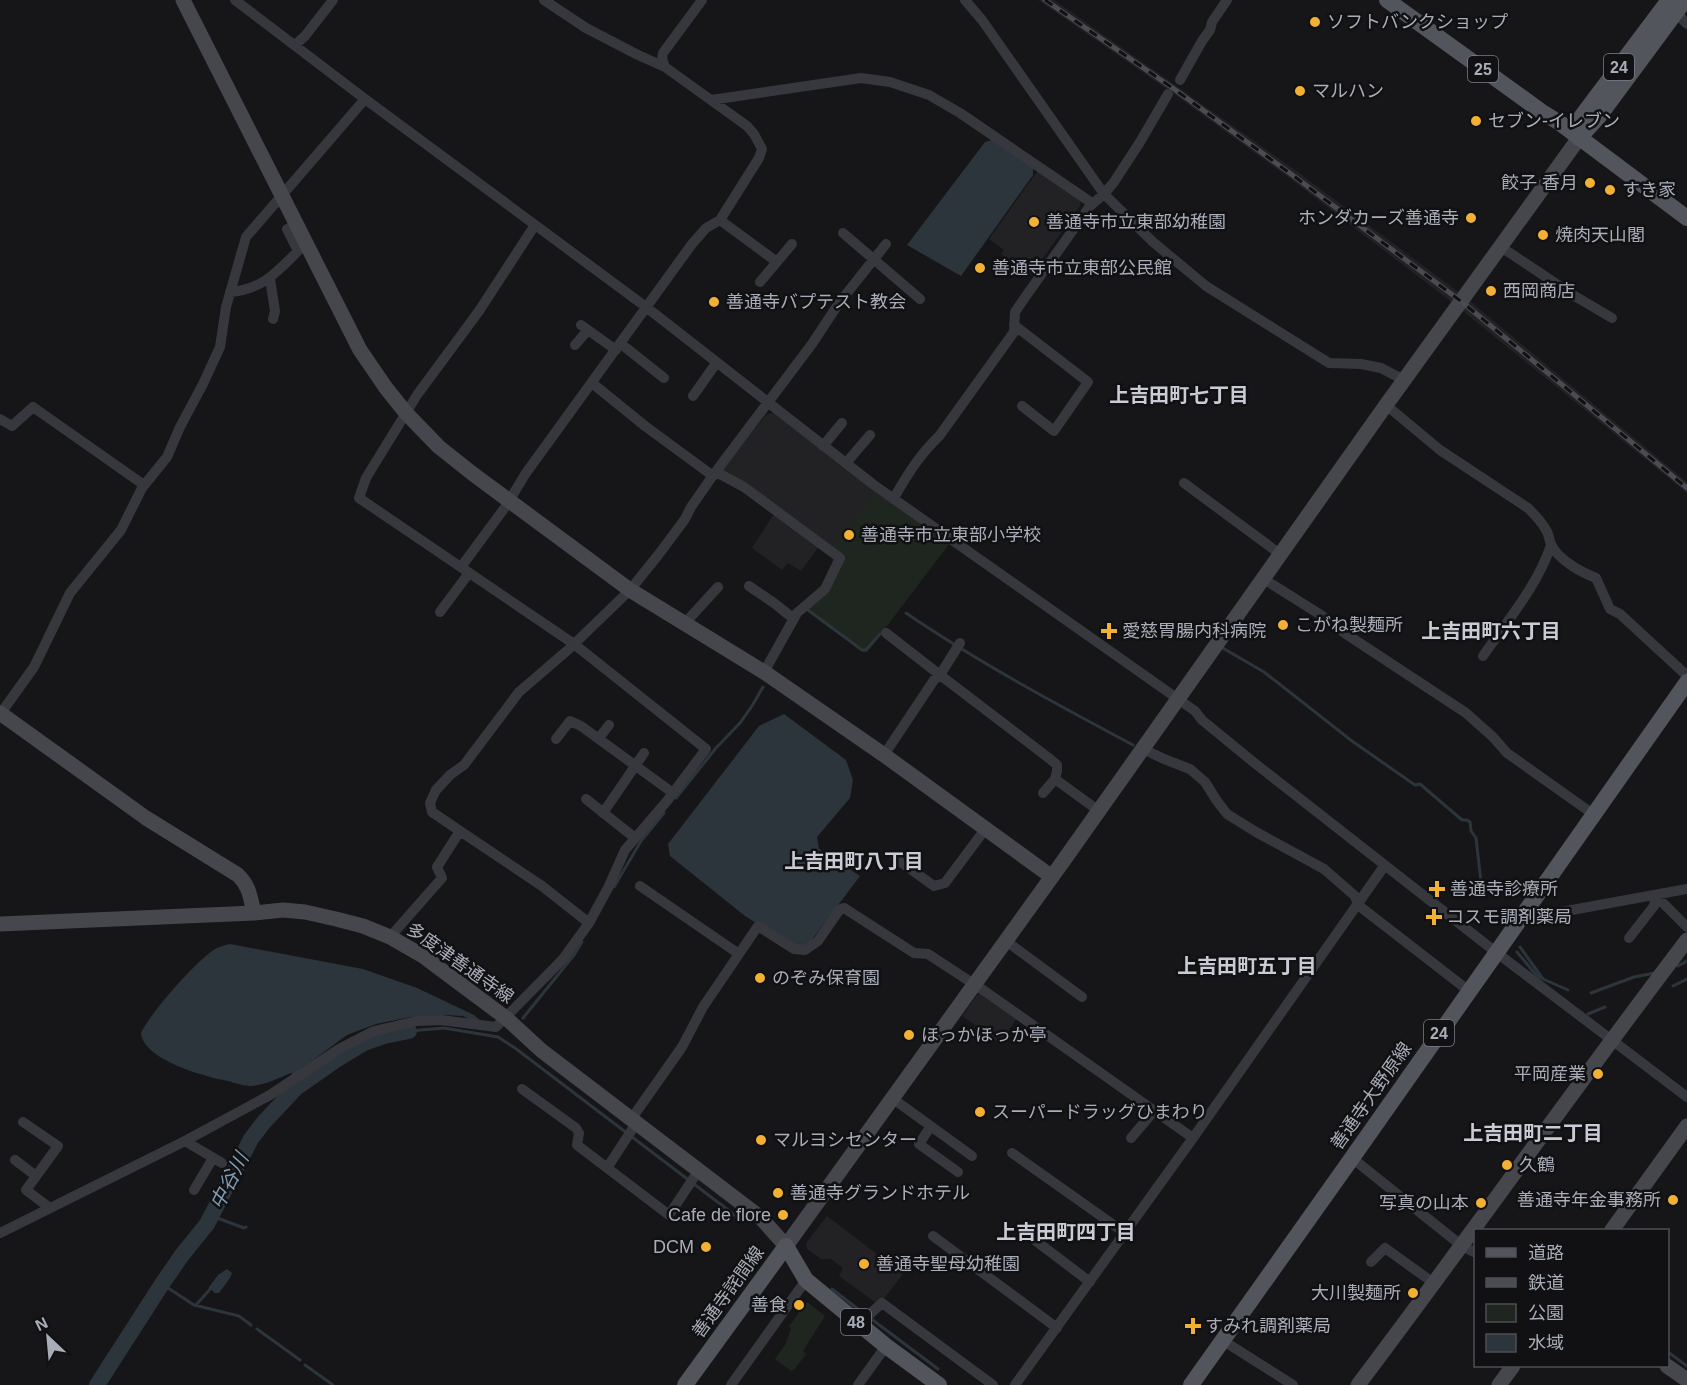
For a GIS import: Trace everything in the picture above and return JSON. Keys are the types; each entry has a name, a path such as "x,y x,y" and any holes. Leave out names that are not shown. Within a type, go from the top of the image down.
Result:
{"main road":[{"name":"25","path":"1387,0 1579,138"},
{"name":"24","path":"1579,138 1600,115 1679,7"},
{"path":"1579,138 1687,218"},
{"name":"善通寺大野原線","path":"1191,1385 1497,953 1684,682"},
{"name":"善通寺詫間線","path":"685,1385 786,1246 806,1280 886,1346 939,1385"}],"street":[{"path":"183,0 360,350 381,382 406,413 439,447 630,590 764,672 884,755 1052,877"},
{"path":"235,0 646,307 823,446 1195,711 1202,720 1257,765 1497,953 1687,1097"},
{"path":"295,45 305,36 333,0"},
{"path":"440,612 526,473 692,243 706,228 720,220 759,158 762,149 747,126 665,67 586,28 544,0"},
{"path":"665,67 662,59 663,53 702,0"},
{"path":"965,0 982,20 1104,194 1145,234 1206,286 1329,363 1361,364 1381,368 1404,380"},
{"path":"1180,80 1227,0"},
{"path":"711,100 861,78 890,82 929,95 960,113 1092,203"},
{"path":"894,498 912,466 940,435 1014,332 1015,312 1092,203 1104,194 1140,142 1168,94"},
{"path":"254,913 246,882 238,875 146,818 1,713 34,668 70,593 121,530 144,485 167,457 220,347 226,307 246,237 365,99"},
{"path":"786,1246 1579,138"},
{"path":"720,220 777,262"},
{"path":"230,292 256,286 270,279 298,251 287,229 296,225"},
{"path":"0,1233 270,1095 339,1048 374,1030 417,1021 441,1020 496,1027 563,959 590,922 625,850 706,749 574,644 359,498 366,478 417,395 479,311 535,225"},
{"path":"843,233 920,299"},
{"path":"760,282 792,244"},
{"path":"590,922 542,886 432,812 430,803 436,790 469,759 519,692 574,644 630,590 769,404 839,303 886,244"},
{"path":"1501,247 1612,318"},
{"path":"270,279 276,311 273,320"},
{"path":"1014,325 1088,382 1054,430 1022,406"},
{"path":"575,345 585,327 618,346 664,378"},
{"path":"693,396 717,362"},
{"path":"592,383 645,426 715,474 744,487 840,558 825,589 797,613 764,672"},
{"path":"1386,405 1440,450 1528,508 1547,531 1551,545 1563,559 1587,575 1596,578 1610,609 1620,614 1684,682"},
{"path":"0,419 12,426 33,407 144,485"},
{"path":"823,446 842,423"},
{"path":"846,463 870,435"},
{"path":"1184,483 1280,554"},
{"path":"1484,656 1539,574 1551,545"},
{"path":"1263,578 1466,713 1507,753 1593,814"},
{"path":"685,623 718,586"},
{"path":"749,586 794,619"},
{"path":"886,633 1057,765 1058,771 1055,779 1042,793"},
{"path":"884,755 934,680 940,675 958,645"},
{"path":"556,739 570,721 581,726 673,793"},
{"path":"599,738 609,725"},
{"path":"1143,749 1190,769 1205,783 1227,813 1323,869 1355,896 1358,906 1469,991"},
{"path":"603,813 644,753"},
{"path":"1055,779 1099,811"},
{"path":"586,800 635,838"},
{"path":"896,858 934,886 945,883 986,828"},
{"path":"390,937 442,878 437,867 460,831"},
{"path":"1015,1385 1193,1138 1385,865"},
{"path":"640,886 739,954"},
{"path":"1524,913 1539,916 1687,889"},
{"path":"1656,896 1687,927"},
{"path":"1629,938 1654,906 1656,896"},
{"path":"607,1168 682,1047 703,1007 758,926 794,948 805,950 818,942 838,912 844,908 914,953 928,954 974,984 1193,1138"},
{"name":"多度津善通寺線","path":"0,924 284,910 305,912 363,926 390,937 423,956 506,1018 693,1178 761,1218 786,1246"},
{"path":"1483,1229 1611,1039 1687,940"},
{"path":"1006,941 1082,997"},
{"path":"522,1089 576,1128 579,1133 577,1145 669,1215 693,1178"},
{"path":"890,1100 929,1134 919,1144 958,1172"},
{"path":"890,1100 972,1156"},
{"path":"1131,1138 1154,1111"},
{"path":"23,1122 58,1146 26,1190 50,1208"},
{"path":"1612,1229 1687,1126"},
{"path":"185,1140 217,1160 194,1190"},
{"path":"1012,1153 1125,1233"},
{"path":"1352,1158 1469,1250 1435,1284 1358,1385"},
{"path":"15,1160 36,1176"},
{"path":"933,1236 1057,1328"},
{"path":"1036,1241 1090,1282"},
{"path":"1371,1262 1385,1248 1435,1284"},
{"path":"731,1385 806,1280"},
{"path":"859,1324 882,1303 993,1385"},
{"path":"1222,1340 1293,1385"},
{"path":"858,1385 886,1346"},
{"path":"1669,1366 1687,1380"},
{"path":"1499,1385 1512,1367"}],"shaded area":[{"path":"1038,0 1054,0 1295,170 1465,297 1687,482 1687,493 1458,307 1288,177"},
{"name":"善通寺市立東部幼稚園","path":"1038,170 1081,199 1080,206 1031,275 1001,254 1004,250 989,239"},
{"name":"善通寺市立東部小学校","path":"773,412 949,544 867,652 863,652 809,613 844,558 822,542 801,571 788,563 782,570 752,548 777,509 722,470 765,416"},
{"path":"982,993 1017,1018 1000,1043 962,1016 977,995"},
{"name":"善通寺聖母幼稚園","path":"827,1216 903,1274 879,1305 839,1276 843,1268 831,1259 821,1259 807,1249 806,1243"}],"green space":[{"path":"876,490 949,544 867,652 863,652 806,609 844,558 831,549"},
{"path":"807,1302 825,1316 803,1351 806,1354 791,1371 775,1359 785,1345 791,1329 789,1326"}],"water":[{"path":"992,140 1033,168 1033,175 961,276 907,245 985,142"},
{"path":"784,714 846,760 853,780 850,798 817,837 819,849 860,876 811,941 802,948 794,947 745,916 670,856 668,844 759,726"},
{"path":"230,944 363,969 417,988 474,1015 483,1023 477,1023 463,1016 411,1017 376,1024 347,1035 293,1075 291,1073 251,1086 205,1076 177,1066 152,1051 144,1043 141,1033 163,1001 195,966 212,951"},
{"path":"227,1269 232,1273 230,1278 219,1293 214,1293 209,1287 218,1275"}],"waterway":[{"path":"808,610 862,650 866,650 880,634"},
{"path":"906,613 989,665 1133,745"},
{"path":"1221,647 1264,672 1352,741 1415,785 1420,784 1462,820 1470,822 1471,831 1476,838 1481,882"},
{"path":"676,798 716,748 740,723 763,687"},
{"path":"614,887 641,841 664,813"},
{"path":"523,1018 582,942"},
{"path":"1520,947 1543,979 1568,990"},
{"path":"1517,952 1541,978"},
{"path":"1678,966 1687,961"},
{"path":"1591,993 1634,977 1655,973"},
{"path":"1673,986 1687,979"},
{"path":"1588,1014 1605,1007"},
{"path":"409,1031 444,1028 498,1037 736,1216"},
{"name":"中谷川","path":"97,1385 162,1284 207,1224 251,1139 264,1122 296,1088 336,1060 364,1043 409,1031"},
{"path":"212,1216 246,1227"},
{"path":"162,1284 194,1305 239,1316 251,1325"},
{"path":"196,1305 212,1287"},
{"path":"832,1289 863,1313"},
{"path":"870,1318 938,1369"},
{"path":"257,1329 300,1360"},
{"path":"1669,1353 1687,1366"},
{"path":"305,1365 333,1385"}],"railway":[{"path":"1045,0 1174,89 1462,302 1687,488"}],"place":[{"name":"ソフトバンクショップ","path":"1315,22"},
{"name":"マルハン","path":"1300,91"},
{"name":"セブン-イレブン","path":"1476,121"},
{"name":"餃子 香月","path":"1590,183"},
{"name":"すき家","path":"1610,190"},
{"name":"ホンダカーズ善通寺","path":"1471,218"},
{"name":"善通寺市立東部幼稚園","path":"1034,222"},
{"name":"焼肉天山閣","path":"1543,235"},
{"name":"善通寺市立東部公民館","path":"980,268"},
{"name":"西岡商店","path":"1491,291"},
{"name":"善通寺バプテスト教会","path":"714,302"},
{"name":"善通寺市立東部小学校","path":"849,535"},
{"name":"こがね製麺所","path":"1283,625"},
{"name":"愛慈胃腸内科病院","path":"1109,631"},
{"name":"善通寺診療所","path":"1437,889"},
{"name":"コスモ調剤薬局","path":"1434,917"},
{"name":"のぞみ保育園","path":"760,978"},
{"name":"ほっかほっか亭","path":"909,1035"},
{"name":"平岡産業","path":"1598,1074"},
{"name":"スーパードラッグひまわり","path":"980,1112"},
{"name":"マルヨシセンター","path":"761,1140"},
{"name":"久鶴","path":"1507,1165"},
{"name":"善通寺グランドホテル","path":"778,1193"},
{"name":"善通寺年金事務所","path":"1673,1200"},
{"name":"写真の山本","path":"1481,1203"},
{"name":"Cafe de flore","path":"783,1215"},
{"name":"DCM","path":"706,1247"},
{"name":"善通寺聖母幼稚園","path":"864,1264"},
{"name":"大川製麺所","path":"1413,1293"},
{"name":"善食","path":"799,1305"},
{"name":"すみれ調剤薬局","path":"1193,1326"}],"district":[{"name":"上吉田町七丁目","path":"1179,395"},
{"name":"上吉田町六丁目","path":"1491,631"},
{"name":"上吉田町八丁目","path":"854,861"},
{"name":"上吉田町五丁目","path":"1247,966"},
{"name":"上吉田町二丁目","path":"1533,1133"},
{"name":"上吉田町四丁目","path":"1066,1232"}]}
